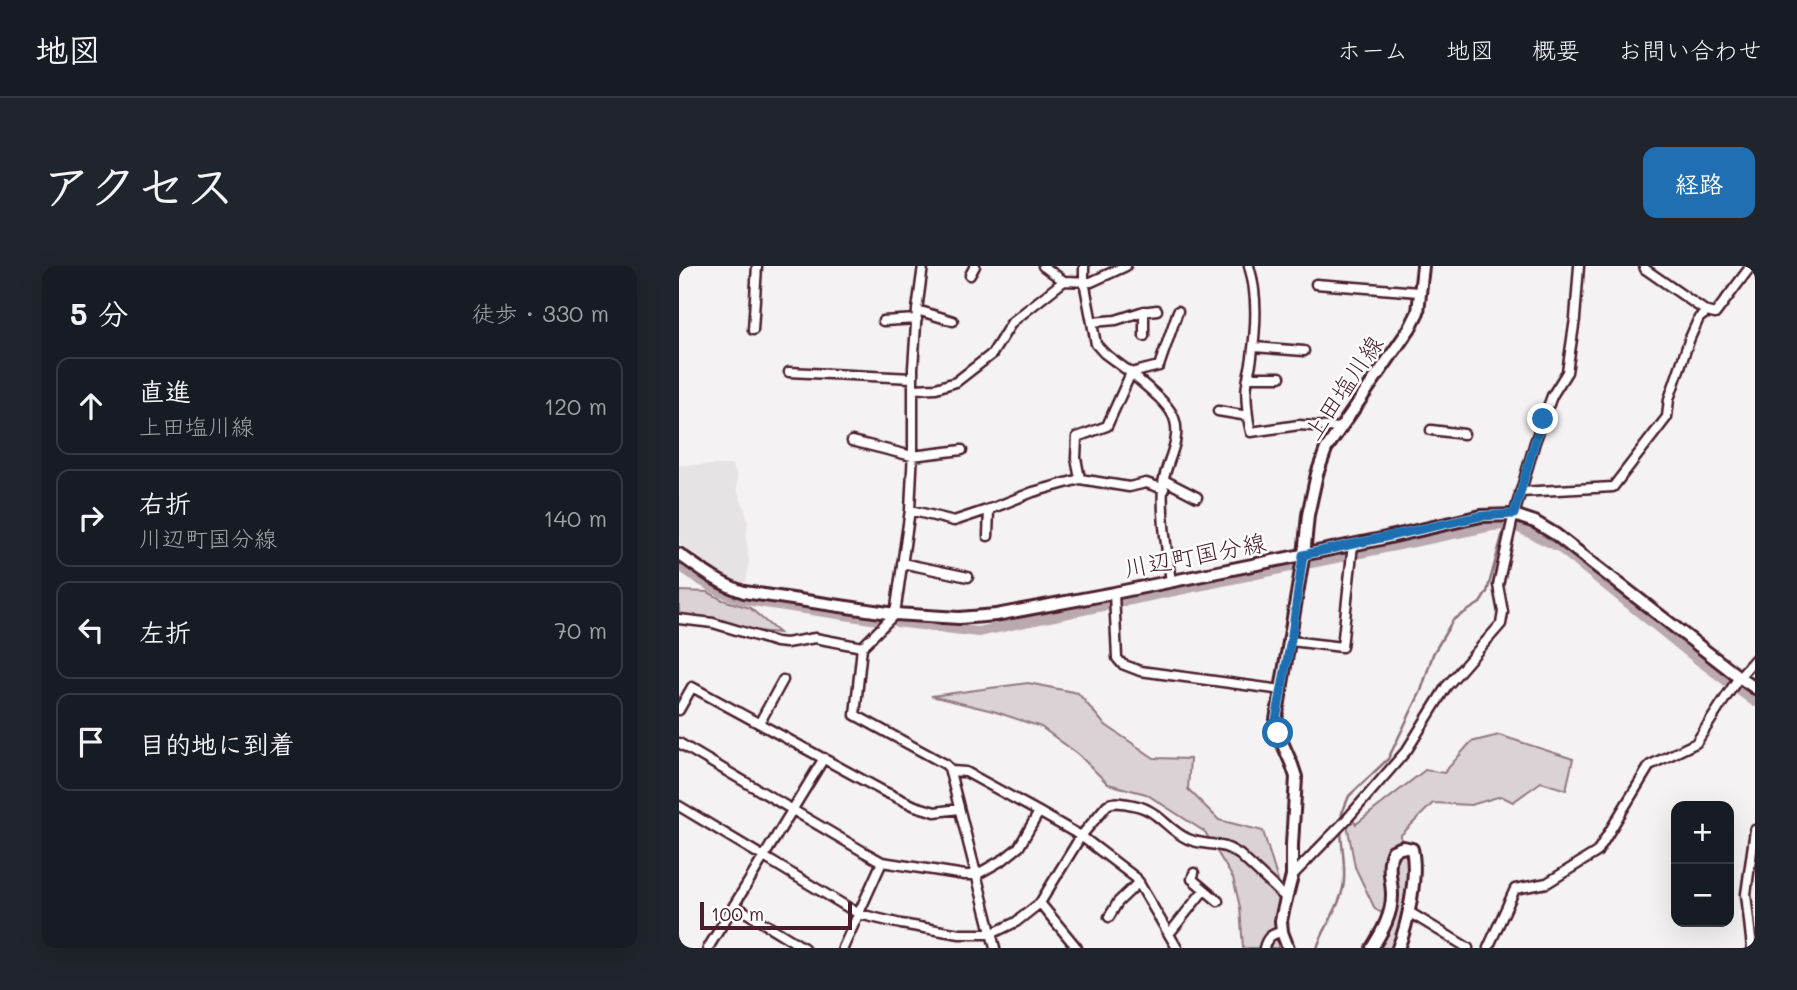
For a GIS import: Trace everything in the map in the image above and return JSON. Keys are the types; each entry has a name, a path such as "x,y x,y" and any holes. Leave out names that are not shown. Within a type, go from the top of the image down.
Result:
{"street":[{"path":"753,330 757,266"},
{"path":"923,266 912,378 909,510 895,614 862,647 855,715 945,764 951,771 958,810 995,948"},
{"path":"970,275 975,266"},
{"path":"1043,266 1064,281 1091,282 1126,266"},
{"path":"1084,266 1095,344 1171,410 1176,422 1176,436 1164,485 1162,510 1171,582"},
{"path":"1249,266 1257,317 1246,386 1251,432 1299,425 1341,428"},
{"name":"上田塩川線","path":"1288,948 1282,932 1283,911 1292,876 1296,777 1278,733 1276,720 1291,641 1308,514 1326,449 1410,328 1418,312 1423,266"},
{"path":"1292,876 1347,819 1406,750 1447,687 1501,624 1503,612 1499,584 1512,522 1535,442 1552,396 1567,372 1574,332 1579,266"},
{"path":"1644,266 1707,312 1715,314 1753,267"},
{"path":"913,389 936,388 956,382 992,354 1012,322 1064,281"},
{"path":"1316,284 1419,292"},
{"path":"1092,322 1116,320 1157,310"},
{"path":"1144,336 1145,311"},
{"path":"1131,373 1159,366 1178,312"},
{"path":"1520,492 1613,487 1667,417 1669,399 1690,338 1699,318 1707,312"},
{"path":"883,321 917,314 953,321"},
{"path":"1254,347 1304,351"},
{"path":"789,372 912,378"},
{"path":"1080,480 1076,458 1077,437 1107,426 1131,373"},
{"path":"1249,377 1280,377"},
{"path":"1218,411 1248,416"},
{"path":"1431,430 1464,434"},
{"path":"852,440 912,456 963,450"},
{"path":"909,510 954,522 1033,492 1080,480 1129,487 1146,483 1164,485 1197,497"},
{"path":"988,536 989,509"},
{"name":"川辺町国分線","path":"679,554 716,580 744,592 895,614 975,617 1171,582 1481,516 1512,522 1535,522 1555,534 1755,688"},
{"path":"1291,641 1342,646 1353,544"},
{"path":"902,563 968,577"},
{"path":"1114,593 1117,658 1122,664 1140,671 1282,690"},
{"path":"679,619 713,623 776,642 815,638 862,647"},
{"path":"1488,948 1515,889 1547,883 1597,852 1650,765 1696,743 1739,677 1755,659"},
{"path":"759,722 783,680"},
{"path":"679,710 692,687 915,806 935,812 958,810"},
{"path":"679,743 882,862 976,875 1019,847 1039,812"},
{"path":"708,948 824,758"},
{"path":"951,771 966,772 1081,836 1136,878 1177,948"},
{"path":"679,806 859,914 960,934 991,934 1016,922 1040,903 1081,836 1112,802 1136,805 1149,810 1190,840 1222,846 1240,855 1286,898"},
{"path":"1752,948 1746,894 1755,830"},
{"path":"1372,948 1388,917 1392,897 1390,857 1393,851 1403,847 1412,849 1415,861 1409,912 1398,948"},
{"path":"843,948 882,862"},
{"path":"1194,873 1192,879 1218,901"},
{"path":"1109,917 1118,902 1139,883"},
{"path":"1169,934 1204,890"},
{"path":"1040,903 1075,948"},
{"path":"734,905 804,948"},
{"path":"1409,912 1468,948"},
{"path":"1264,948 1273,933 1282,932"}],"shaded area":[{"path":"679,465 732,465 737,475 737,490 748,522 746,537 749,561 746,583 729,579 679,543"},
{"path":"679,591 708,592 723,600 750,608 779,633 747,630 715,619 679,614"},
{"path":"1028,683 1078,693 1104,724 1154,758 1190,759 1188,789 1219,820 1263,831 1281,891 1278,948 1243,948 1240,907 1233,878 1205,832 1146,794 1108,784 1078,754 1041,727 993,711 931,696"},
{"path":"1499,735 1573,759 1566,790 1541,782 1513,802 1501,796 1471,805 1433,803 1400,836 1410,863 1408,895 1394,948 1377,948 1392,919 1375,909 1355,867 1347,824 1352,819 1356,824 1425,770 1444,773 1471,742"}],"waterway":[{"path":"1341,821 1349,796 1388,759 1421,691 1433,654 1453,620 1480,603 1487,592 1505,525"},
{"path":"1311,563 1492,526 1517,527 1559,547 1697,659 1755,702"},
{"path":"679,565 710,586 745,600 878,620"},
{"path":"1121,602 1290,567"},
{"path":"897,622 978,632 1107,605"},
{"path":"1317,948 1343,888 1341,828"}],"route":[{"path":"1278,733 1276,720 1303,555 1481,516 1514,514 1543,419"}]}
